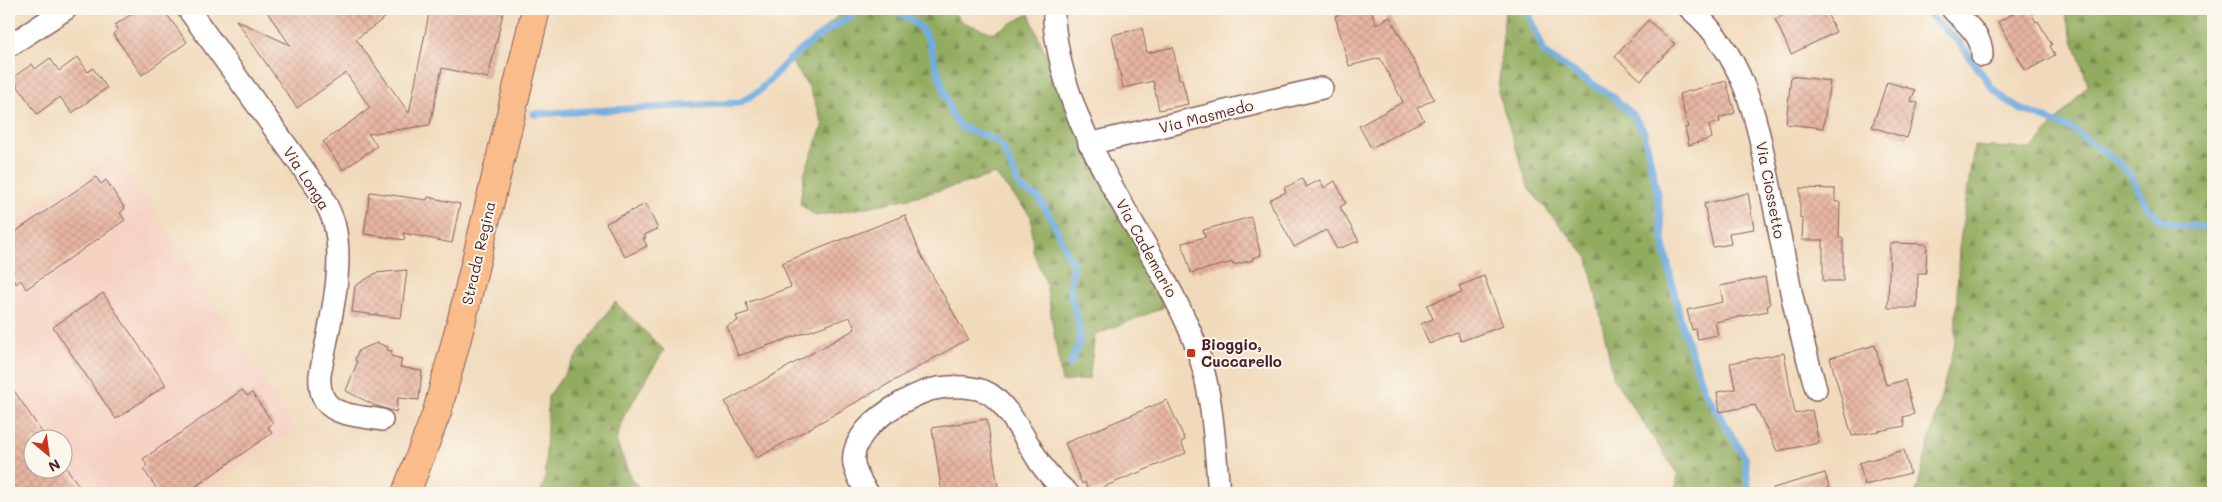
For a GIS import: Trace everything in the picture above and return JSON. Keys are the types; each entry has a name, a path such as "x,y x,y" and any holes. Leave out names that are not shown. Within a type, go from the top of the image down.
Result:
{"main road":[{"name":"Strada Regina","path":"406,493 436,412 462,320 536,9"}],"street":[{"path":"9,46 66,9"},
{"name":"Via Longa","path":"188,9 322,195 334,223 339,256 320,375 322,398 335,410 382,420"},
{"name":"Via Cademario","path":"1054,9 1055,34 1062,69 1074,108 1090,144 1176,300 1198,351 1208,388 1213,419 1219,493"},
{"name":"Via Ciossetto","path":"1690,9 1714,32 1727,50 1751,100 1792,299 1816,389"},
{"path":"1952,9 1978,37 1983,46 1982,56"},
{"name":"Via Masmedo","path":"1090,144 1322,88"},
{"path":"868,493 856,475 854,458 856,442 871,425 904,401 928,389 956,386 985,392 1004,407 1041,465 1068,493"}],"shaded area":[{"path":"116,154 296,428 200,493 9,493 9,223"}],"green space":[{"path":"845,9 951,9 962,22 993,33 1029,14 1044,50 1067,85 1176,300 1160,309 1095,335 1089,379 1062,382 1046,283 1033,252 1031,216 995,174 906,199 815,216 800,204 804,174 823,125 809,87 790,60"},
{"path":"1505,9 1527,9 1545,54 1613,97 1633,115 1644,132 1656,187 1665,252 1682,326 1705,391 1745,458 1749,493 1675,493 1678,475 1614,379 1588,258 1529,189 1498,92"},
{"path":"2063,9 2213,9 2213,493 1916,493 1955,342 1959,248 1974,146 2032,149 2088,85"},
{"path":"615,302 664,350 624,416 616,441 632,480 645,493 540,493 545,480 548,397"}],"building":[{"path":"139,9 163,9 187,42 142,75 113,34 118,30 115,25"},
{"path":"265,9 397,9 356,39 409,113 430,9 504,9 488,78 442,68 430,125 368,134 377,146 343,170 323,142 370,108 346,73 297,108 236,20 290,45"},
{"path":"1360,9 1371,9 1376,25 1390,17 1434,99 1417,108 1424,120 1371,148 1359,126 1403,102 1380,58 1349,66 1335,16"},
{"path":"1796,9 1825,9 1836,32 1791,54 1775,19"},
{"path":"2021,9 2029,9 2036,22 2038,21 2052,45 2050,46 2055,55 2026,71 1998,22"},
{"path":"1648,20 1675,44 1641,80 1615,57"},
{"path":"1142,28 1147,53 1173,47 1179,79 1182,79 1188,104 1159,110 1153,81 1123,88 1112,35"},
{"path":"78,57 88,72 93,68 107,88 72,113 60,97 37,114 12,78 32,64 35,69 50,58 59,71"},
{"path":"1791,76 1830,81 1823,128 1786,124"},
{"path":"1726,81 1735,113 1719,118 1720,122 1709,125 1712,138 1689,145 1685,128 1688,127 1679,94"},
{"path":"1887,82 1915,90 1911,101 1918,103 1907,138 1872,127"},
{"path":"96,177 101,184 106,180 125,209 120,213 125,220 26,289 21,280 16,284 9,273 9,236"},
{"path":"1302,179 1306,187 1320,180 1324,188 1335,181 1346,203 1340,207 1359,241 1337,249 1326,230 1294,247 1269,200 1286,192 1284,188"},
{"path":"1800,188 1835,189 1835,202 1840,202 1839,238 1843,238 1843,281 1823,281 1823,240 1802,240 1803,219 1800,218"},
{"path":"370,192 427,200 428,197 460,204 452,243 403,233 405,240 364,234"},
{"path":"1748,193 1754,229 1729,233 1731,244 1713,247 1704,204"},
{"path":"646,204 658,229 644,235 646,238 643,238 647,246 625,257 606,223"},
{"path":"905,215 920,253 968,339 757,458 725,402 855,329 850,317 738,356 727,326 738,321 736,316 749,312 746,303 791,287 782,263"},
{"path":"1251,217 1261,255 1252,258 1253,260 1233,265 1233,262 1191,273 1182,243 1205,237 1203,230"},
{"path":"1890,243 1927,244 1926,273 1918,273 1917,308 1888,308"},
{"path":"407,270 401,318 352,312 355,286 376,273"},
{"path":"1484,276 1503,326 1461,341 1458,333 1429,344 1421,324 1433,319 1427,305 1462,292 1459,286"},
{"path":"1765,277 1770,305 1767,306 1768,311 1715,322 1718,335 1698,339 1695,329 1692,330 1687,310 1723,302 1720,286"},
{"path":"103,293 166,385 116,419 53,327"},
{"path":"377,343 388,347 387,350 392,351 391,356 402,359 400,367 422,371 419,400 398,398 396,412 374,405 346,391 357,363 355,359 359,350"},
{"path":"1875,345 1886,385 1905,380 1914,414 1903,417 1905,426 1852,436 1830,358"},
{"path":"1784,353 1795,414 1812,410 1819,443 1777,451 1755,405 1720,412 1717,392 1735,389 1730,363"},
{"path":"9,383 40,430 22,430 22,480 72,480 72,476 84,493 9,493"},
{"path":"242,390 247,396 252,393 273,423 268,427 272,433 186,493 160,493 143,469 147,465 143,459"},
{"path":"1167,400 1185,440 1181,442 1186,453 1089,493 1085,482 1082,484 1065,443"},
{"path":"987,419 999,493 942,493 932,428"},
{"path":"1904,450 1910,473 1865,485 1859,463"},
{"path":"1825,473 1831,493 1774,493 1773,488"}],"waterway":[{"path":"534,114 739,103 759,91 790,59 819,36 863,9"},
{"path":"896,9 921,28 928,39 952,116 961,127 994,139 1003,148 1021,189 1038,197 1052,220 1073,265 1070,289 1079,325 1079,344 1070,365"},
{"path":"1527,9 1545,54 1613,97 1633,115 1644,132 1656,187 1665,252 1682,326 1705,391 1745,458 1749,493"},
{"path":"1923,9 1959,42 1993,89 2006,100 2023,110 2074,130 2119,163 2131,176 2146,206 2161,220 2174,225 2213,228"}],"place":[{"name":"Bioggio, Cuccarello","path":"1191,353"}]}
